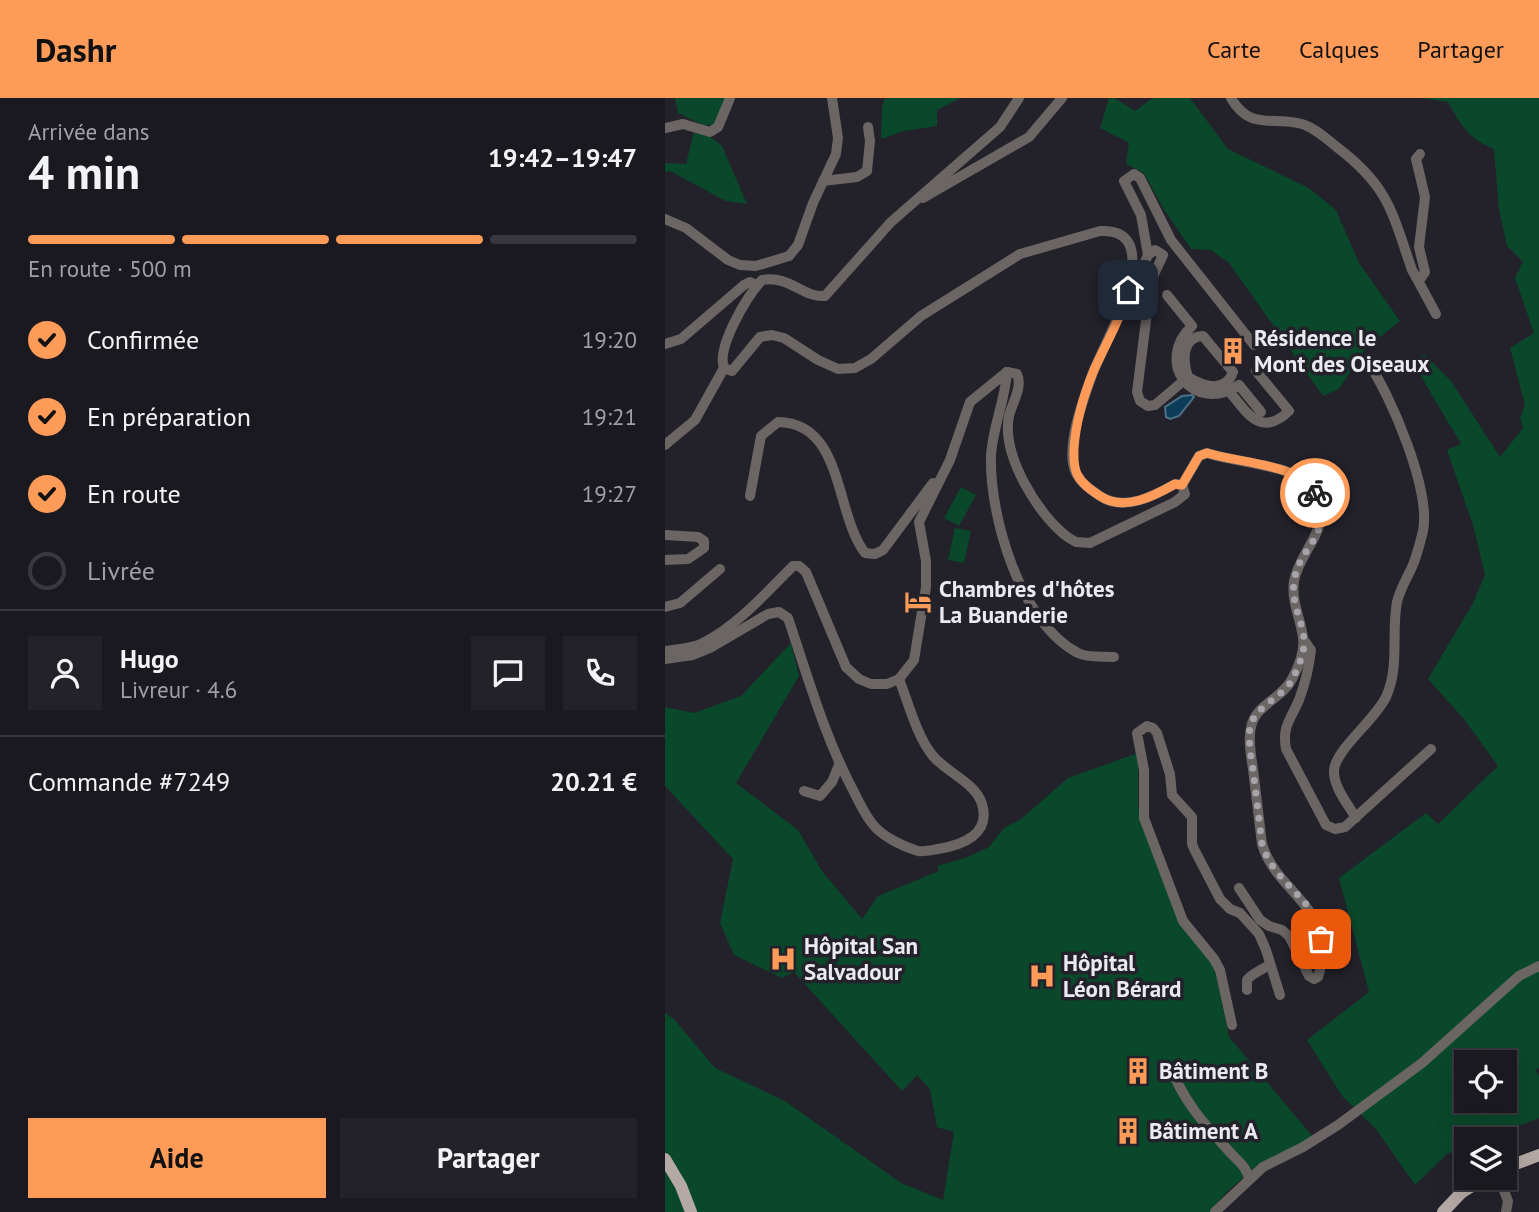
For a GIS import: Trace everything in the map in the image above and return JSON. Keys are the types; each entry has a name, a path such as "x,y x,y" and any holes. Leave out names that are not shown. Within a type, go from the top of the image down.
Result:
{"main road":[{"path":"1517,1163 1539,1155"},
{"path":"665,1159 681,1186 691,1212"},
{"path":"1443,1212 1467,1190"}],"street":[{"path":"665,128 683,124 710,132 718,127 730,98"},
{"path":"665,219 686,228 728,260 740,265 755,266 789,256 798,245 823,181 830,170 837,146 832,98"},
{"path":"1019,98 1000,127 891,222 825,296 818,296 783,280 762,280 742,309 723,350 721,361 724,368 732,371 760,337 772,335 784,338 818,360 838,369 855,368 871,359 921,316 1020,254 1100,231 1112,232 1123,238 1131,250 1125,305"},
{"path":"913,203 979,168 1029,137 1062,98"},
{"path":"1231,98 1238,110 1252,120 1304,125 1362,166 1378,184 1389,205 1416,277 1436,314"},
{"path":"823,181 857,177 867,171 870,141 868,127"},
{"path":"1416,277 1421,278 1425,272 1419,247 1425,197 1416,159 1420,154"},
{"path":"1149,255 1141,215 1124,181 1134,174 1140,178 1171,240 1254,345"},
{"path":"1182,485 1175,484 1150,498 1129,502 1105,499 1085,485 1073,463 1076,426 1091,379 1149,255 1155,250 1163,255 1151,281 1137,392 1140,401 1148,406 1156,405 1186,379"},
{"path":"665,344 681,339 744,285 750,282 757,285"},
{"path":"1167,295 1192,326 1181,338 1176,351 1178,369 1194,390 1206,395 1229,391 1239,385 1261,412"},
{"path":"1196,336 1203,336 1233,372 1231,379 1219,386 1201,385 1186,379 1184,351 1196,336"},
{"path":"1356,818 1343,799 1335,780 1336,762 1341,752 1376,715 1386,696 1394,670 1397,601 1417,554 1424,527 1419,479 1392,406 1378,376 1367,361"},
{"path":"665,445 695,421 724,368"},
{"path":"1229,391 1253,420 1270,423 1280,420 1289,411 1256,371"},
{"path":"1007,372 1017,374 1020,381 1008,418 1013,457 1037,505 1076,542 1090,543 1175,502 1185,494 1182,485 1199,456 1207,453 1279,470 1305,481 1314,490 1320,506 1321,526 1314,543 1299,565 1294,581 1294,601 1304,640 1311,650 1308,674 1285,727 1286,749 1326,825 1335,829 1345,827 1431,749"},
{"path":"665,650 684,649 703,643 760,600 793,566 799,566 806,572 846,667 859,679 870,684 887,684 899,678 914,660 926,587 926,561 919,522 950,460 970,402 1007,372"},
{"path":"1007,372 1005,393 993,429 991,457 992,496 998,528 1019,582 1036,612 1053,634 1081,655 1114,657"},
{"path":"750,496 761,436 778,422 792,422 809,430 820,444 835,471 848,522 856,541 865,553 875,554 883,550 950,460"},
{"path":"665,535 698,537 704,541 704,548 688,559 665,560"},
{"path":"665,607 680,603 720,569"},
{"path":"665,659 693,655 710,648 768,614 779,612 788,618 821,722 839,765 877,829 895,842 919,852 956,846 973,838 980,830 983,818 982,802 973,790 933,757 899,678"},
{"path":"1239,888 1260,920 1289,936 1296,946 1305,971 1314,979 1318,977 1322,960 1317,923 1312,913 1275,872 1262,844 1250,745 1250,727 1254,718 1291,682 1304,640"},
{"path":"1231,1025 1220,970 1183,921 1144,818 1145,770 1137,733 1147,726 1157,733 1170,774 1172,795 1192,817 1191,835 1194,849 1220,899 1230,909 1240,913 1259,934 1280,995"},
{"path":"804,790 820,796 832,782 839,765"},
{"path":"1240,913 1251,908"},
{"path":"1247,990 1249,976 1262,972 1270,964"},
{"path":"1215,1212 1263,1167 1338,1125 1422,1062 1519,976 1539,966"},
{"path":"1171,1067 1181,1092 1230,1152 1245,1165 1249,1178"},
{"path":"1504,1190 1508,1202 1506,1212"}],"green space":[{"path":"675,98 726,98 718,120 713,125 703,125 678,113"},
{"path":"885,98 961,98 937,110 937,126 904,131 881,139 882,107"},
{"path":"1109,98 1114,98 1135,111 1153,98 1190,98 1228,149 1309,188 1336,210 1359,263 1400,321 1365,349 1339,389 1323,396 1229,263 1211,250 1191,249 1163,208 1144,173 1126,164 1129,143 1100,128"},
{"path":"1422,98 1539,98 1539,1067 1536,1070 1539,1076 1539,1118 1516,1127 1454,1127 1454,1151 1447,1154 1415,1185 1376,1129 1342,1096 1307,1040 1369,992 1339,878 1426,813 1438,824 1498,766 1463,718 1428,679 1473,603 1485,575 1474,528 1447,450 1461,444 1412,361 1425,355 1451,381 1500,457 1523,428 1520,418 1525,405 1510,348 1534,333 1515,278 1523,262 1507,246 1499,209 1494,149 1478,141 1457,118 1448,102"},
{"path":"694,132 712,138 722,146 747,204 726,201 670,171 665,172 665,163 686,164"},
{"path":"961,487 976,495 959,526 944,518"},
{"path":"955,528 971,531 964,563 948,560"},
{"path":"791,643 799,676 736,783 798,830 822,871 862,919 878,896 939,871 937,866 968,857 989,847 1004,828 1021,819 1068,778 1138,753 1138,806 1179,922 1214,965 1229,1037 1314,1138 1243,1178 1230,1189 1212,1212 665,1212 665,1013 674,1019 715,1068 785,1101 901,1183 943,1200 954,1132 937,1127 930,1089 917,1075 902,1091 794,972 782,978 734,955 720,923 733,859 665,786 665,707 694,713 741,696"}],"water":[{"path":"1182,396 1194,397 1179,416 1170,419 1166,417 1165,407"}],"way so far":[{"path":"1315,493 1320,506 1321,526 1314,543 1299,565 1294,581 1294,601 1304,640 1300,660 1291,682 1254,718 1250,727 1250,745 1262,844 1266,856 1275,872 1312,913 1321,939"}],"place":[{"name":"Résidence le Mont des Oiseaux","path":"1233,351"},
{"name":"Chambres d'hôtes La Buanderie","path":"918,602"},
{"name":"Hôpital San Salvadour","path":"783,959"},
{"name":"Hôpital Léon Bérard","path":"1042,976"},
{"name":"Bâtiment B","path":"1138,1071"},
{"name":"Bâtiment A","path":"1128,1131"}],"route":[{"path":"1128,290 1125,305 1093,372 1076,426 1073,463 1085,485 1105,499 1129,502 1150,498 1175,484 1182,485 1199,456 1207,453 1290,472 1305,481 1315,493"}]}
